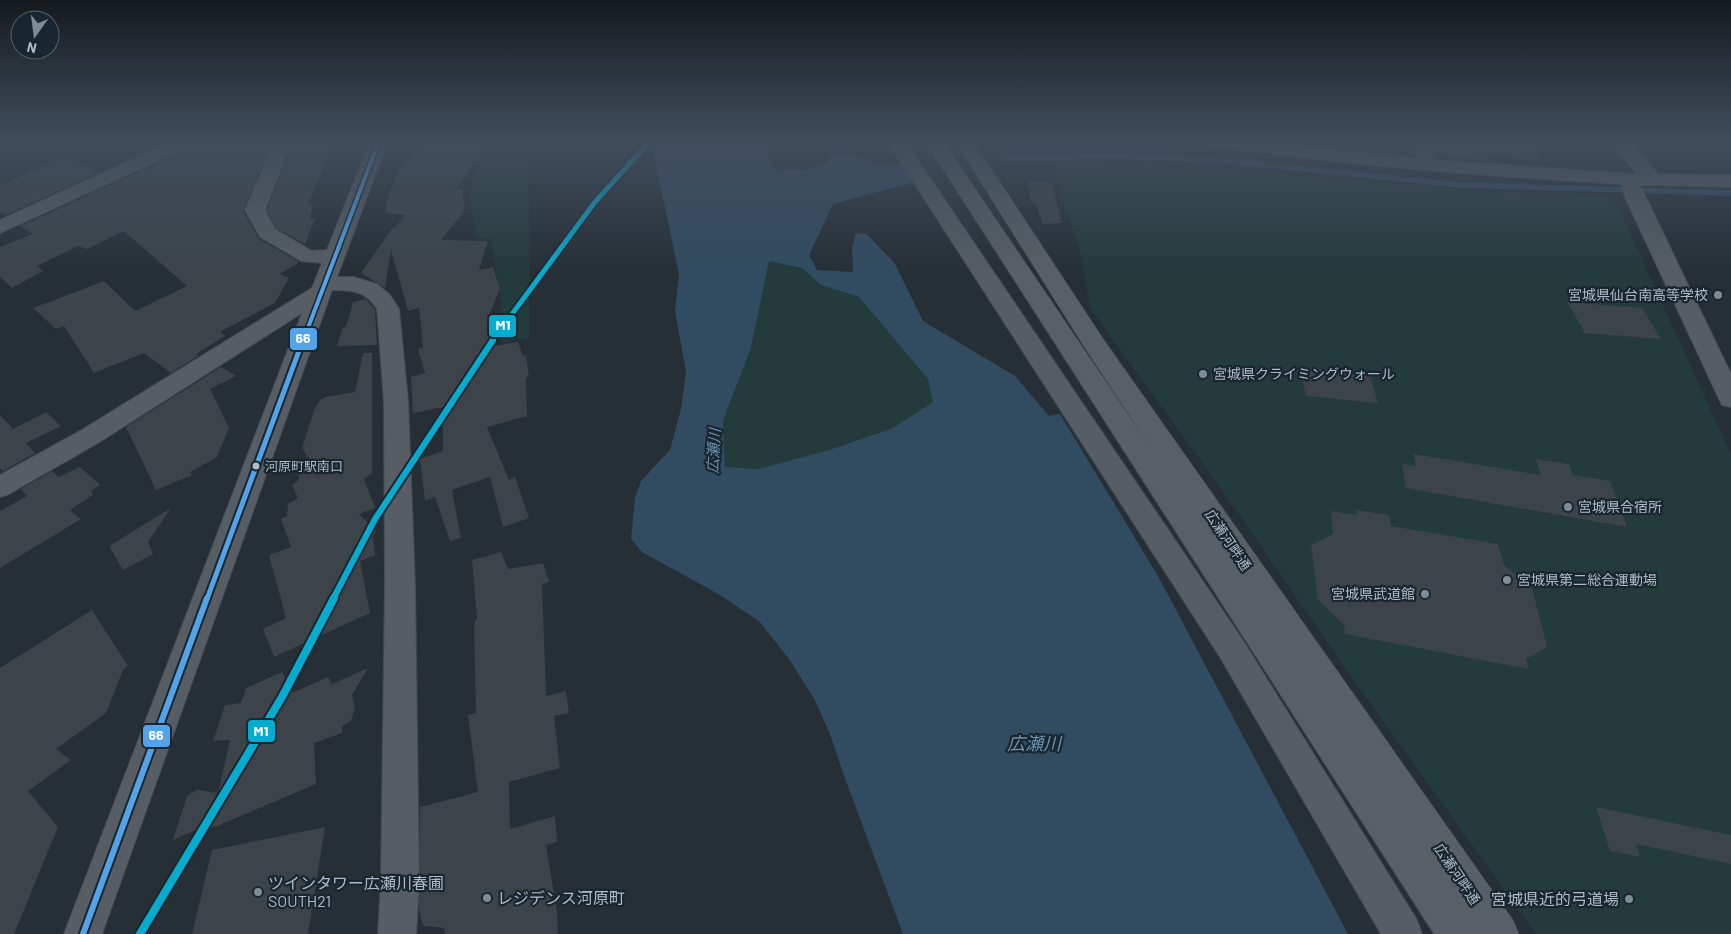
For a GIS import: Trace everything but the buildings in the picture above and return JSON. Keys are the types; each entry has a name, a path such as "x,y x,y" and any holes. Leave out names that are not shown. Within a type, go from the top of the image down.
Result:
{"main road":[{"name":"広瀬河畔通","path":"963,185 1457,934"},
{"name":"広瀬河畔通","path":"992,185 1095,346 1499,934"}],"street":[{"path":"3,223 89,185"},
{"path":"265,185 255,210 267,233 308,257 334,256"},
{"path":"83,934 322,287 362,185"},
{"path":"925,185 1231,648 1403,934"},
{"path":"1608,185 1631,187 1639,185"},
{"path":"1631,187 1731,399"},
{"path":"0,487 89,437 322,287 353,283 370,288 382,297 388,309 396,401 400,585 400,881 396,934"}],"green space":[{"path":"472,185 529,185 529,338 501,342 502,306 491,239 477,238 469,191"},
{"name":"宮城県第二総合運動場","path":"1058,185 1405,185 1472,191 1613,196 1731,454 1731,934 1536,934 1348,672 1220,487 1090,308 1080,250"},
{"path":"769,261 802,268 821,285 859,297 929,379 933,403 893,428 826,451 757,469 725,468 723,421 751,348"}],"water":[{"name":"広瀬川","path":"660,185 905,185 833,204 809,255 817,270 853,272 852,247 856,234 866,233 895,264 923,321 1015,376 1049,416 1060,414 1158,576 1348,934 903,934 830,734 815,700 789,659 759,621 720,595 642,552 631,539 635,498 641,481 670,450 681,409 686,372 675,311 679,274","holes":["769,261 802,268 821,285 859,297 928,379 933,402 893,428 826,451 757,469 725,467 723,421 751,348"]}],"waterway":[{"path":"1456,185 1731,193"}],"transit line":[{"name":"66","path":"83,934 362,185"},
{"name":"M1","path":"140,934 282,697 375,519 498,332 595,202 611,185"}],"place":[{"name":"宮城県仙台南高等学校","path":"1718,295"},
{"name":"宮城県クライミングウォール","path":"1203,374"},
{"name":"河原町駅南口","path":"256,466"},
{"name":"宮城県合宿所","path":"1568,507"},
{"name":"宮城県第二総合運動場","path":"1507,580"},
{"name":"宮城県武道館","path":"1425,594"},
{"name":"ツインタワー広瀬川春圃 SOUTH21","path":"258,892"},
{"name":"レジデンス河原町","path":"487,898"},
{"name":"宮城県近的弓道場","path":"1629,899"}]}
